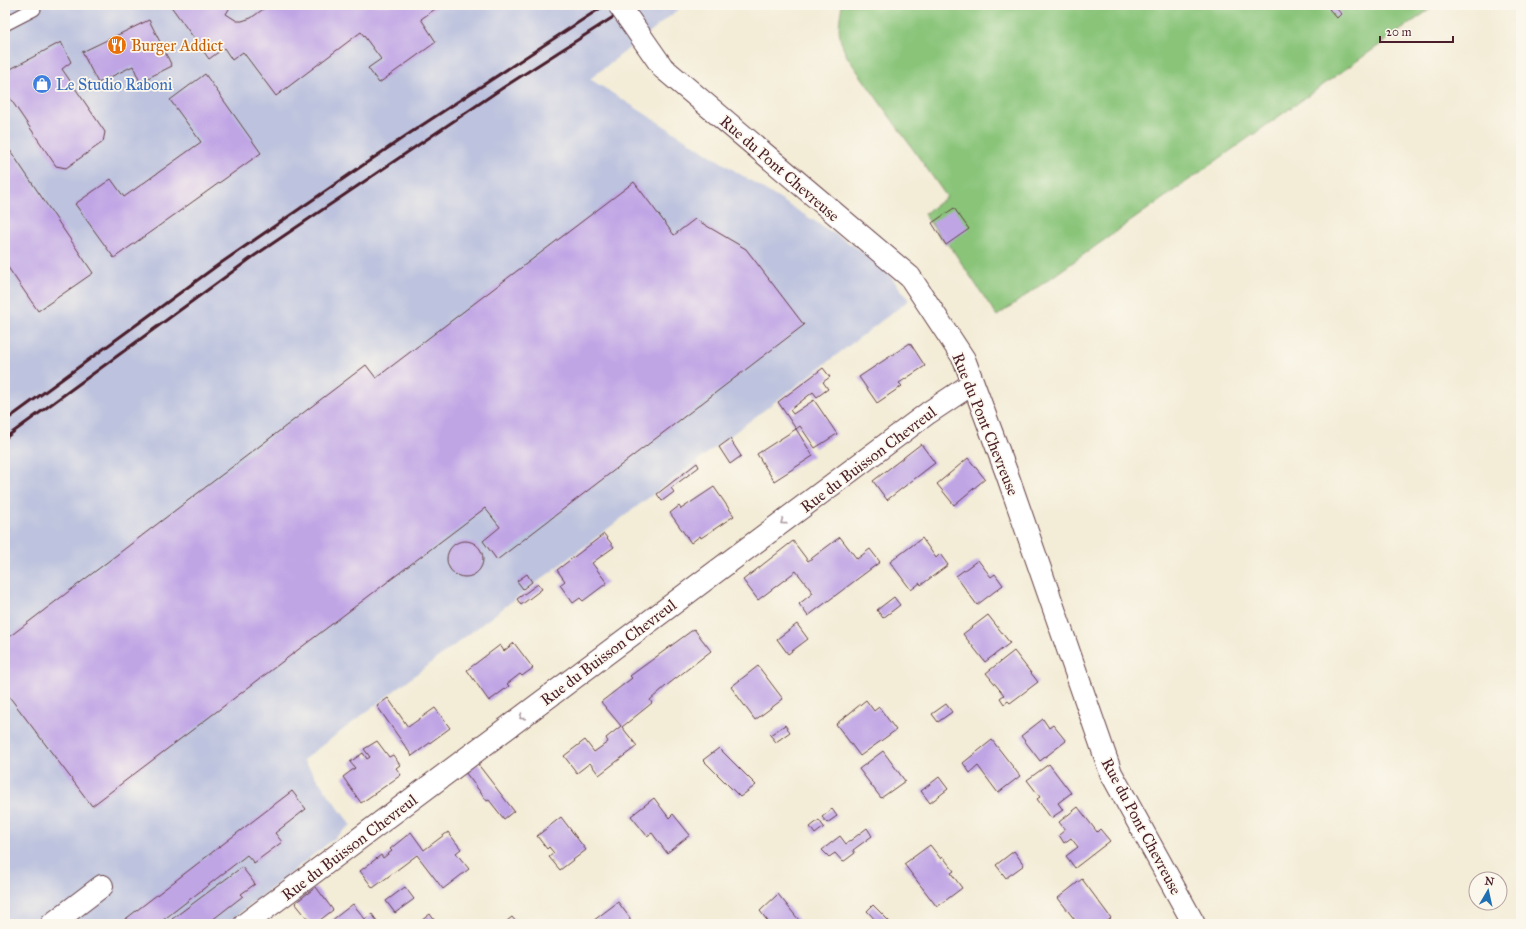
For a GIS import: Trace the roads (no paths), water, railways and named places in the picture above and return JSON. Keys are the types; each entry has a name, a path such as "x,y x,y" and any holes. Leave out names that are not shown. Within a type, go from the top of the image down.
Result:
{"street":[{"name":"Rue du Pont Chevreuse","path":"619,5 663,68 910,277 964,360 1007,474 1111,773 1194,924"},
{"name":"Rue du Buisson Chevreul","path":"245,924 928,413 973,384"},
{"path":"52,924 102,886"}],"lane":[{"path":"5,24 34,9"}],"railway":[{"path":"5,421 218,265 404,137 605,5"},
{"path":"5,438 254,256 504,87 632,5"}],"place":[{"name":"Burger Addict","path":"117,45"},
{"name":"Le Studio Raboni","path":"42,84"}]}
